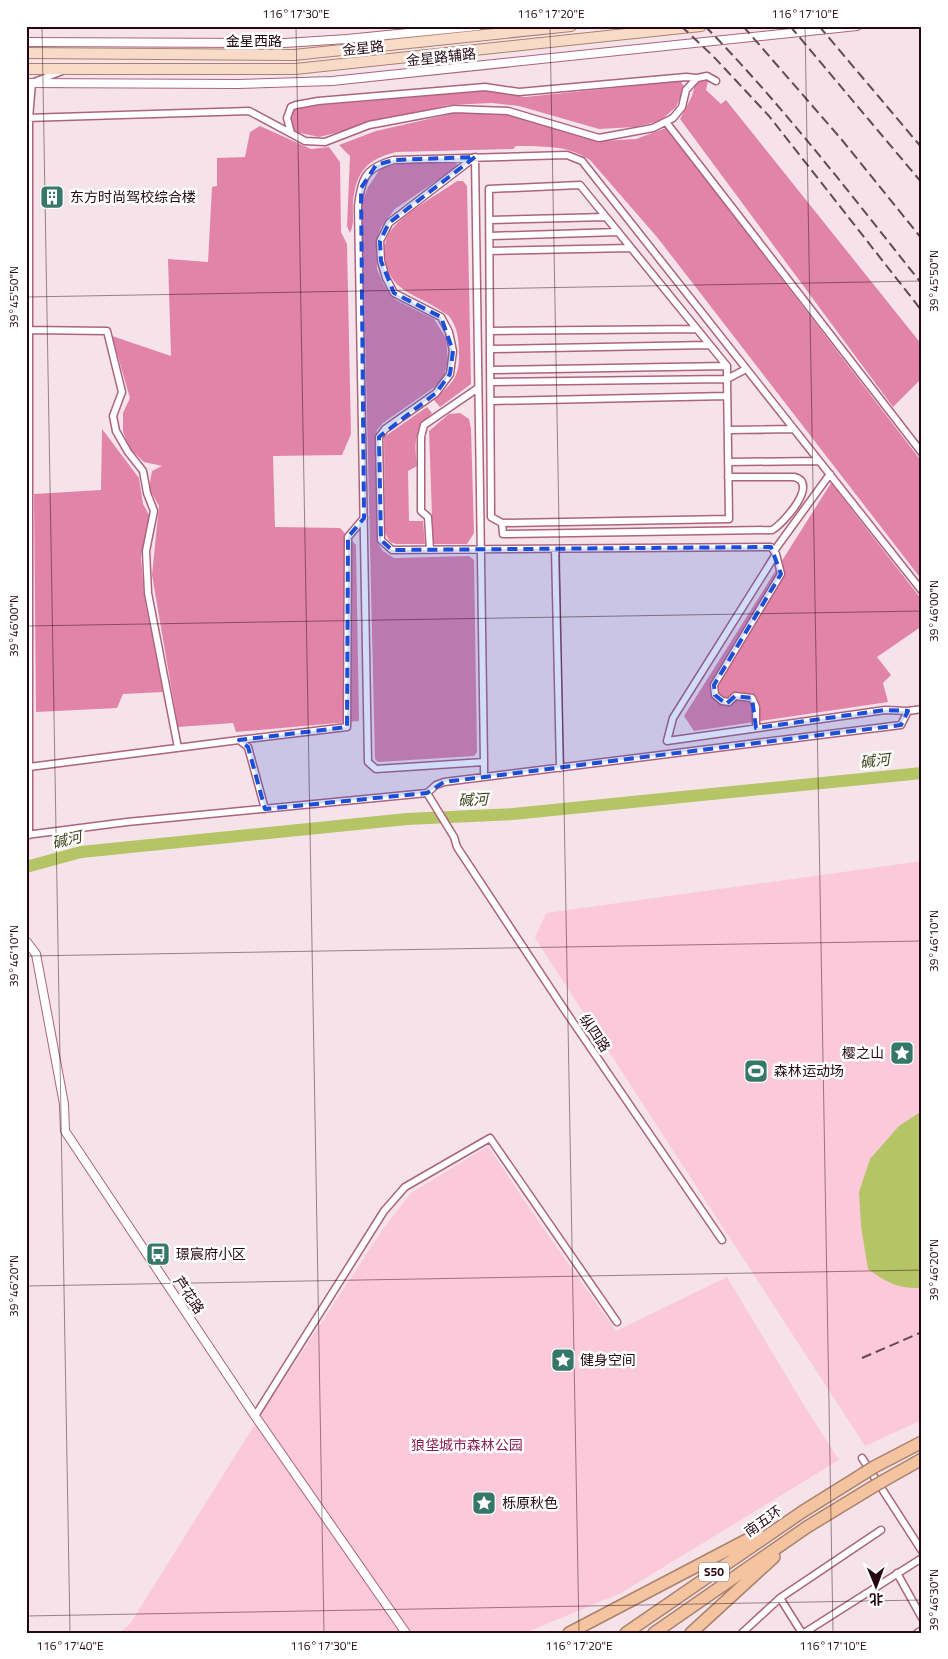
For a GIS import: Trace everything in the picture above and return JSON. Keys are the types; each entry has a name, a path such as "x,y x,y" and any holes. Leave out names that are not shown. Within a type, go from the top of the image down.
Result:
{"highway":[{"name":"南五环","path":"626,1633 802,1512 874,1467 922,1442"},
{"name":"S50","path":"654,1633 807,1527 922,1459"},
{"path":"569,1633 802,1512"},
{"path":"691,1633 807,1527"}],"main road":[{"name":"金星西路","path":"26,53 294,55 571,26"},
{"name":"金星路","path":"26,69 295,69 701,26"}],"street":[{"name":"金星路辅路","path":"26,42 285,43 478,26"},
{"name":"金星路辅路","path":"29,83 237,84 332,81 857,26"},
{"path":"66,69 29,83 27,118 29,330 28,835 127,822 427,793 436,785 444,782 901,725 908,711"},
{"path":"291,133 287,118 291,107 318,101 485,87 519,92 686,77 697,78 707,76 716,81"},
{"path":"27,118 249,111 304,140 325,142 369,125 454,109 508,110 599,138 653,128 673,118 682,107 686,90 697,78"},
{"path":"666,122 922,453"},
{"path":"484,762 376,769 368,762 358,206 360,188 366,176 376,165 394,160 475,157 567,155 582,160 922,591"},
{"path":"475,157 484,777"},
{"path":"475,157 389,223 380,241 381,261 386,278 394,293 441,317 449,332 453,351 450,374 436,393 385,429 379,437 381,540 392,550 735,549 770,547 775,553 781,574 714,685 715,695 722,701 729,702 735,696 752,698 756,707 756,728"},
{"path":"580,185 696,328 726,366 729,519 502,523 491,517 490,220 490,189 580,185"},
{"path":"490,220 606,217"},
{"path":"490,236 618,232"},
{"path":"490,251 631,248"},
{"path":"490,331 696,328"},
{"path":"29,330 107,331 122,392 113,416 116,431 128,452 143,471 147,493 154,510 146,551 148,592 178,748"},
{"path":"490,349 709,345"},
{"path":"490,370 726,366"},
{"path":"490,382 727,379 746,368"},
{"path":"430,550 428,517 421,511 421,437 424,425 478,388"},
{"path":"491,401 727,396"},
{"path":"728,430 794,429"},
{"path":"728,462 819,461"},
{"path":"830,474 775,553 673,718 667,741 885,710 908,711 922,709"},
{"path":"502,523 503,534 772,530 780,525 804,492 804,484 799,478 794,476 728,477"},
{"path":"29,767 347,727 348,537 364,518"},
{"path":"555,549 560,768"},
{"path":"239,740 248,747 265,809"},
{"name":"纵四路","path":"427,793 454,837 457,847 564,1010 722,1240"},
{"name":"芦花路","path":"26,941 36,954 64,1104 65,1131 255,1416 406,1633"},
{"path":"255,1416 384,1211 405,1188 490,1138 616,1322"},
{"path":"862,1458 922,1551"},
{"path":"742,1633 780,1598 881,1530"},
{"path":"780,1598 803,1633 922,1558"},
{"path":"897,1573 922,1618"},
{"path":"917,1633 922,1630"}],"highlighted area":[{"path":"475,157 389,223 380,241 381,261 394,293 441,317 453,351 450,374 436,393 379,437 381,540 392,550 771,547 781,574 714,685 715,695 726,704 735,696 752,698 756,728 885,710 908,711 901,725 444,782 427,793 265,809 248,747 239,740 347,727 348,537 364,518 361,188 376,165 394,160"}],"green space":[{"path":"922,861 922,1420 865,1446 535,938 546,913"},
{"name":"狼垡城市森林公园","path":"488,1146 616,1331 727,1277 839,1460 621,1593 525,1633 119,1633 130,1624 260,1416 383,1229 411,1193"}],"shaded area":[{"path":"704,79 708,81 706,90 721,104 726,100 922,345 922,378 893,407 680,119 692,96 695,85"},
{"path":"681,81 684,87 676,107 660,121 635,127 599,129 519,106 492,103 448,105 319,137 291,131 291,115 298,107 485,91 525,97"},
{"path":"455,113 507,113 601,141 636,139 666,128 922,462 922,580 657,237 590,160 572,151 536,146 516,146 513,149 396,152 386,155 370,163 360,175 353,202 353,222 350,233 347,226 350,156 339,145 376,131"},
{"path":"260,126 311,149 329,147 340,162 341,232 347,244 351,434 342,455 273,456 275,527 340,528 356,545 359,721 236,732 233,723 178,727 152,575 159,506 149,488 152,471 162,466 144,462 129,448 123,431 123,413 130,398 112,336 171,356 168,259 208,262 212,187 217,186 217,158 245,157 250,132"},
{"path":"405,162 453,162 458,164 454,169 395,209 381,227 376,241 377,269 389,293 396,300 434,319 446,338 448,360 444,376 436,386 383,423 377,430 375,439 378,543 383,551 394,558 469,556 474,560 477,752 474,756 378,762 375,759 362,203 368,187 381,168"},
{"path":"457,181 463,181 467,186 471,384 440,407 433,399 450,385 458,368 459,347 456,329 448,315 405,290 392,278 387,269 385,246 386,239 398,222"},
{"path":"427,407 432,413 422,426 417,437 417,466 408,471 409,521 423,521 425,544 396,544 390,542 385,533 384,437"},
{"path":"460,413 469,419 471,429 474,533 467,544 433,544 429,431 449,414"},
{"path":"102,429 139,478 143,504 149,515 141,557 144,595 163,692 123,694 117,708 36,712 34,494 101,490"},
{"path":"831,483 922,600 922,626 877,657 891,675 883,683 888,702 694,731 684,716"},
{"path":"922,1111 922,1288 914,1288 893,1284 868,1269 861,1226 859,1192 870,1159 899,1126"}],"waterway":[{"name":"碱河","path":"26,867 81,852 407,819 513,814 922,773"}],"railway":[{"path":"681,26 713,56 769,116 922,311"},
{"path":"705,26 790,120 922,284"},
{"path":"743,26 842,140 922,239"},
{"path":"790,26 922,183"},
{"path":"819,26 922,148"},
{"path":"862,1358 922,1332"}],"place":[{"name":"东方时尚驾校综合楼","path":"52,197"},
{"name":"樱之山","path":"902,1053"},
{"name":"森林运动场","path":"756,1071"},
{"name":"璟宸府小区","path":"158,1254"},
{"name":"健身空间","path":"563,1360"},
{"name":"栎原秋色","path":"484,1503"}]}
